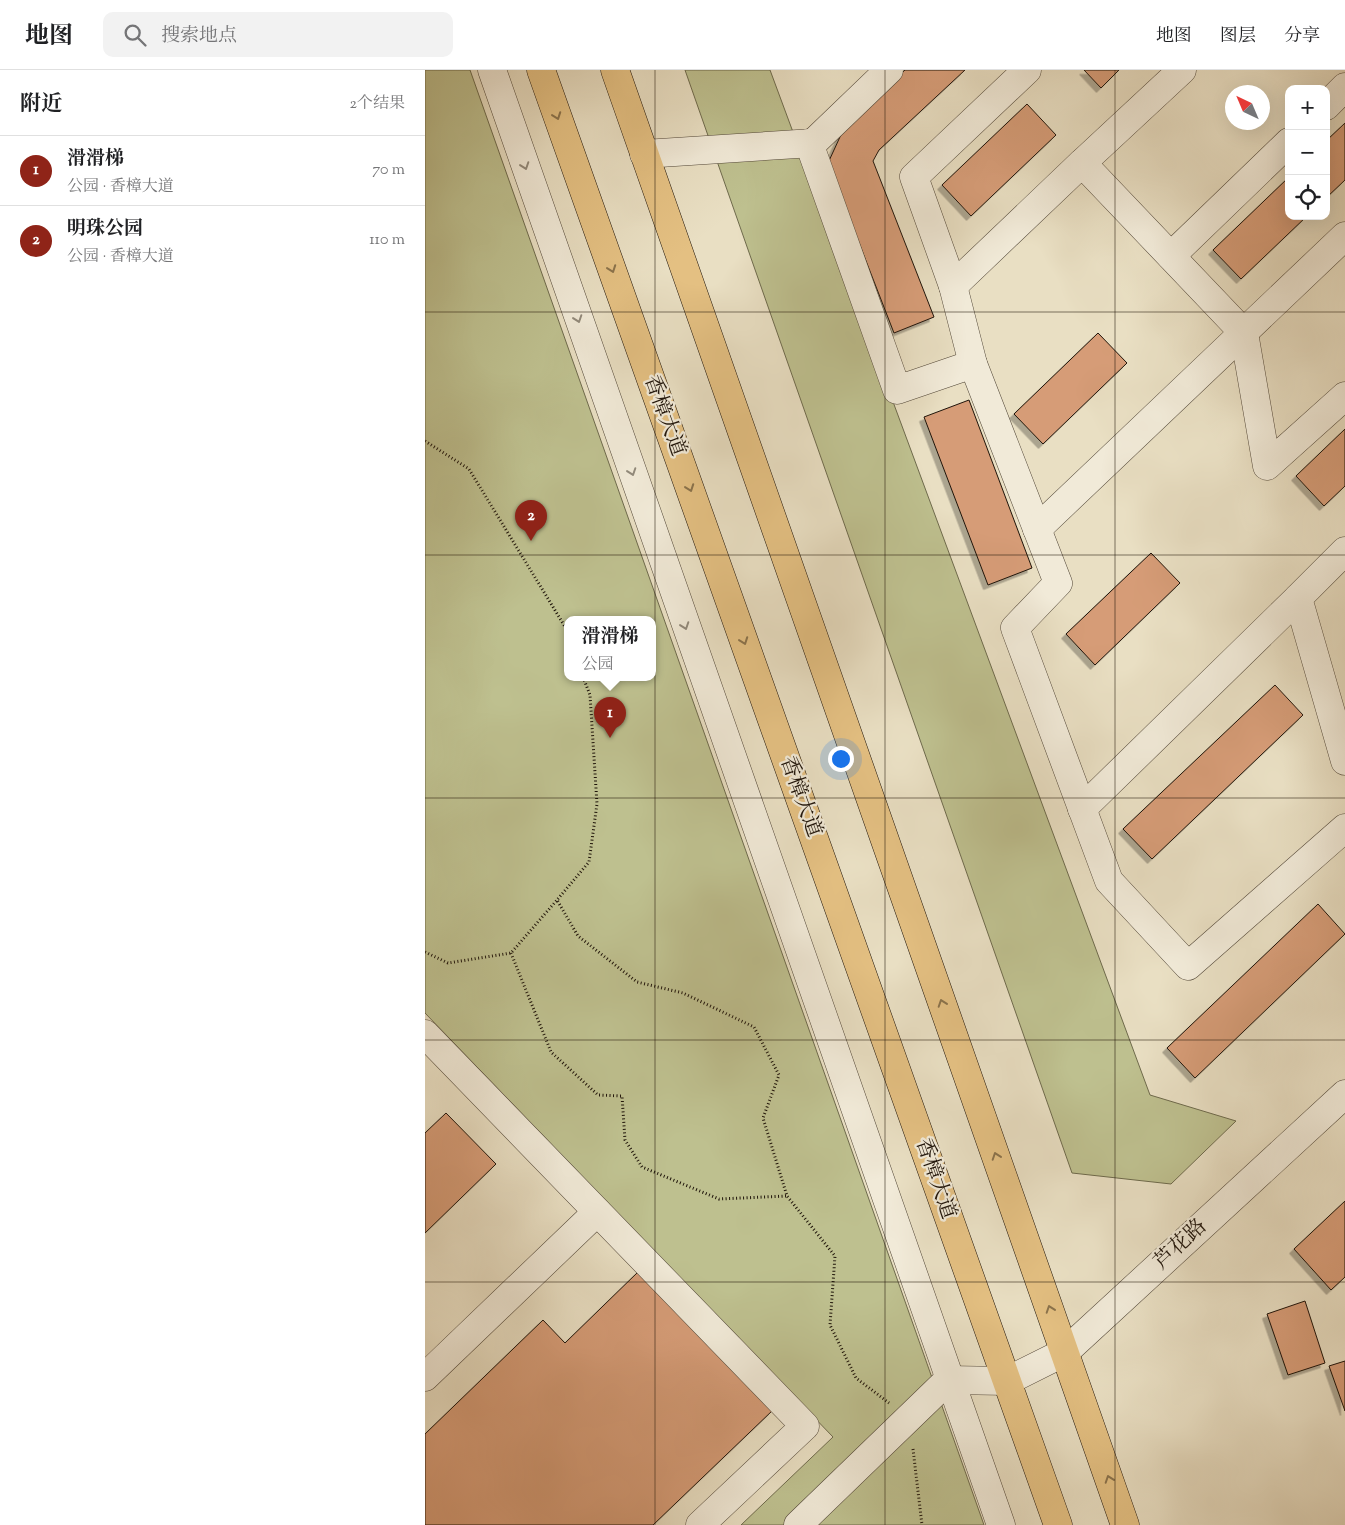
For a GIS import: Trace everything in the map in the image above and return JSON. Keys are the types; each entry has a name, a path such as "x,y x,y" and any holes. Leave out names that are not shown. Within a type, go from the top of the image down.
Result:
{"main road":[{"name":"香樟大道","path":"541,70 1057,1525"},
{"path":"615,70 1125,1525"}],"street":[{"path":"491,70 1001,1525"},
{"path":"644,154 813,143 889,70"},
{"path":"1027,70 913,177 953,286 973,364 1058,583 1015,628 1109,881 1187,966 1345,828"},
{"path":"953,286 1182,70"},
{"path":"1330,102 1345,87"},
{"path":"809,143 897,390 973,364"},
{"path":"1171,256 1285,146"},
{"path":"1082,163 1244,333 1267,466 1345,396"},
{"path":"1037,529 1345,236"},
{"path":"1082,809 1345,551"},
{"path":"1297,598 1345,761"},
{"path":"425,1034 805,1426 700,1525"},
{"name":"芦花路","path":"1007,1381 1065,1352 1345,1094"},
{"path":"425,1376 597,1212"},
{"path":"798,1525 949,1380 1007,1381"}],"path":[{"path":"425,441 469,469 564,625"},
{"path":"425,952 448,963 511,953 589,862 597,804 590,695 585,681"},
{"path":"557,900 578,936 637,982 683,993 754,1026 779,1075 763,1118 787,1196 835,1256 830,1325 856,1378 909,1418 922,1525"},
{"path":"511,953 551,1052 598,1095 622,1096 625,1140 642,1167 719,1199 787,1196"}],"green space":[{"path":"425,70 470,70 984,1525 741,1525 833,1437 425,1013"},
{"path":"685,70 770,70 1150,1095 1236,1121 1171,1184 1072,1173"}],"building":[{"path":"905,70 965,70 879,150 873,161 934,317 894,333 828,163 845,126"},
{"path":"1084,70 1119,70 1101,88"},
{"path":"1027,104 1056,135 971,216 942,185"},
{"path":"1345,123 1345,180 1330,194 1330,175 1330,137"},
{"path":"1285,181 1285,220 1303,220 1241,279 1213,250"},
{"path":"1098,333 1127,363 1043,444 1014,414"},
{"path":"969,400 1032,568 988,585 924,417"},
{"path":"1345,429 1345,486 1324,506 1296,476"},
{"path":"1151,553 1180,583 1095,665 1066,634"},
{"path":"1275,685 1303,715 1152,859 1123,829"},
{"path":"1318,904 1345,934 1195,1078 1167,1048"},
{"path":"446,1113 496,1164 425,1233 425,1133"},
{"path":"1345,1201 1345,1277 1331,1290 1294,1249"},
{"path":"639,1271 773,1410 653,1525 425,1525 425,1434 543,1320 565,1343"},
{"path":"1305,1301 1325,1363 1288,1375 1267,1314"},
{"path":"1345,1361 1345,1411 1329,1366"}],"place":[{"name":"明珠公园","path":"531,541"},
{"name":"滑滑梯","path":"610,738"}]}
